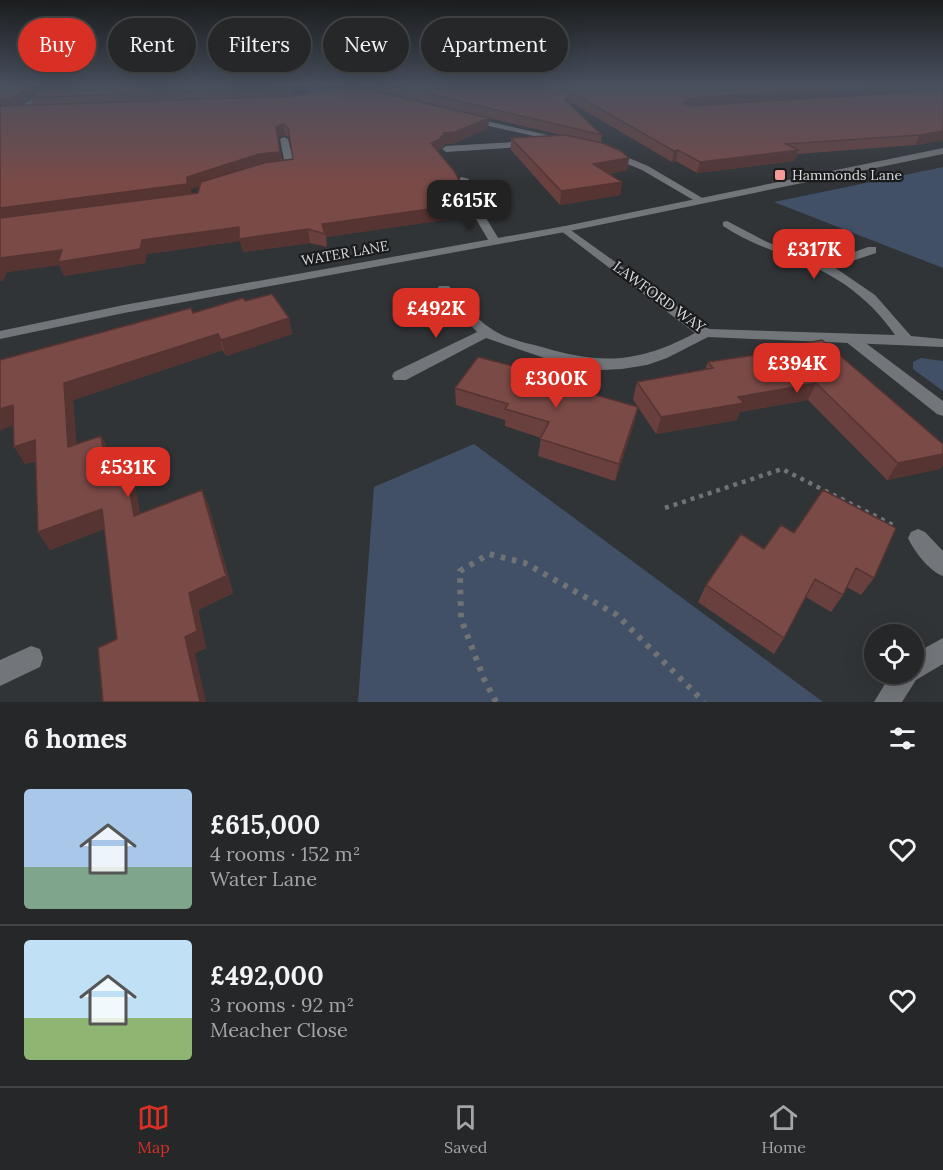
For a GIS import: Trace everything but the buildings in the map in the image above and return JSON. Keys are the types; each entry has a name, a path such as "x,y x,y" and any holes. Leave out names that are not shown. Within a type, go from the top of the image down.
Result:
{"street":[{"path":"446,148 570,142 463,118"},
{"path":"265,170 290,167 284,139"},
{"path":"596,149 645,168 699,199"},
{"name":"WATER LANE","path":"0,335 124,309 565,229 699,199 943,151"},
{"path":"464,179 461,185 494,241"},
{"path":"727,224 747,238 823,267 851,282 874,300 891,318 906,340"},
{"name":"LAWFORD WAY","path":"565,229 705,333 943,343"},
{"path":"823,267 872,250"},
{"path":"444,290 487,332 556,358 591,364 630,365 681,347 705,333"},
{"path":"400,376 487,332"},
{"path":"850,338 943,410"},
{"path":"918,538 943,566"},
{"path":"924,662 943,650"},
{"path":"0,673 31,658"},
{"path":"887,702 899,684"}],"path":[{"path":"665,508 783,469 918,538"},
{"path":"496,702 484,679 461,619 460,571 489,554 525,563 617,615 704,702"}],"shaded area":[{"path":"943,167 943,268 774,202"},
{"path":"921,358 943,361 943,391 913,369 913,362"},
{"path":"474,444 823,702 358,702 374,487"}],"place":[{"name":"Hammonds Lane","path":"780,175"}]}
